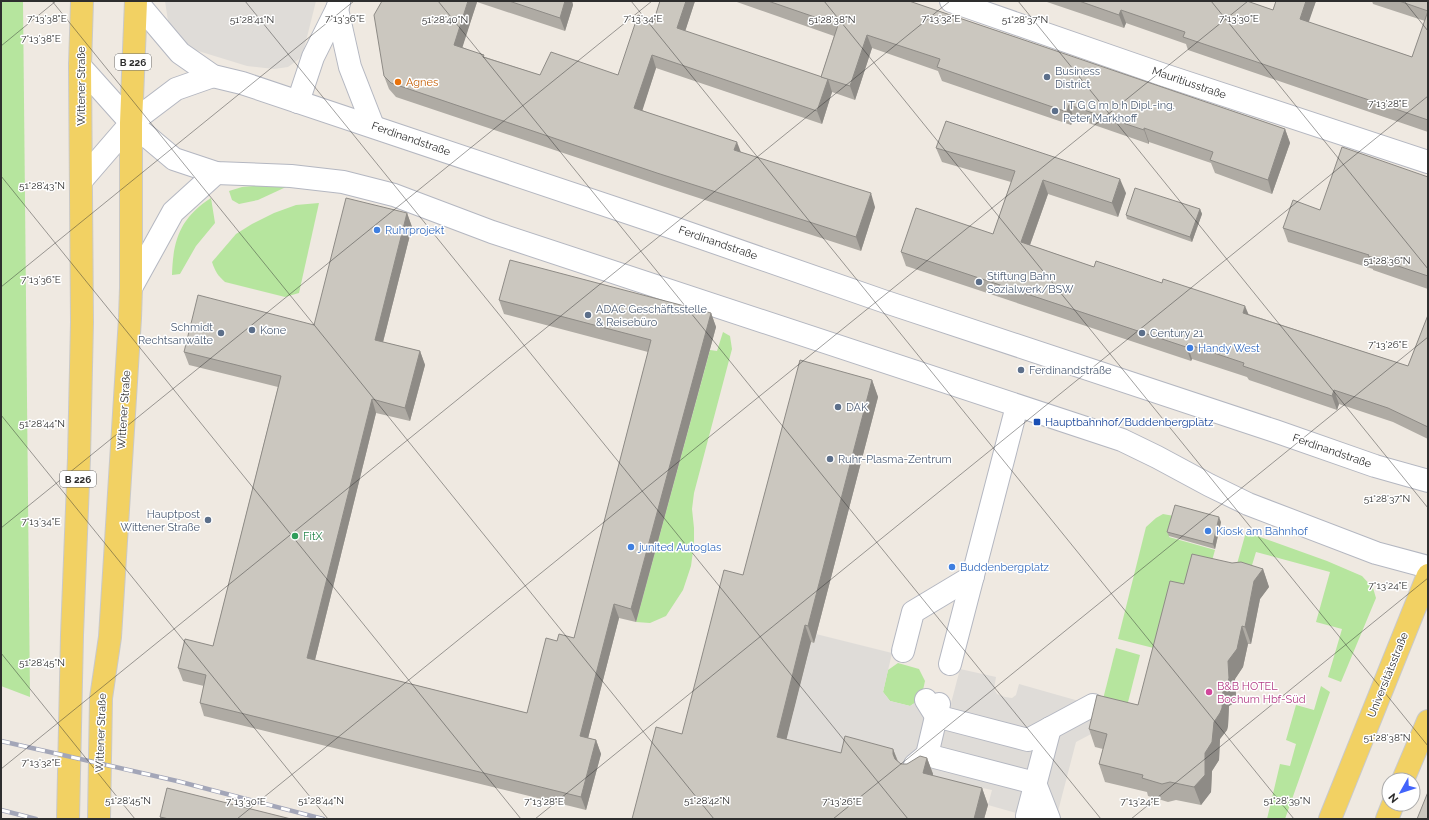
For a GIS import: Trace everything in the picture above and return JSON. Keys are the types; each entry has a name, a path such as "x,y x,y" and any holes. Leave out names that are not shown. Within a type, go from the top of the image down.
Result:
{"main road":[{"name":"Wittener Straße","path":"68,819 82,322 80,66 82,1"},
{"name":"Wittener Straße","path":"99,819 101,698 110,637 131,288 130,123 136,1"},
{"name":"Universitätsstraße","path":"1330,819 1428,575"},
{"path":"1406,772 1428,721"}],"street":[{"name":"Ferdinandstraße","path":"136,1 180,53 213,76 242,82 662,224 883,302 1275,430 1374,466 1428,481"},
{"name":"Mauritiusstraße","path":"951,1 1172,77 1428,162"},
{"path":"298,102 313,57 338,5"},
{"path":"338,5 350,67 373,126"},
{"path":"80,66 130,123 174,160 216,173 291,176 342,182 394,195 492,232 1122,440 1157,456 1209,485 1248,504 1376,553 1428,567"},
{"path":"81,181 130,123 176,89 213,76"},
{"path":"131,288 173,212 216,173"},
{"path":"950,664 1017,406"},
{"path":"903,651 913,612 973,576"},
{"path":"1035,783 919,761 934,707 1028,740 1093,705"},
{"path":"1027,816 1050,728"},
{"path":"1035,783 1049,819"}],"green space":[{"path":"1,1 23,1 30,697 1,686"},
{"path":"264,185 286,187 258,200 239,204 232,200 229,191 242,187"},
{"path":"211,198 215,223 196,246 180,274 172,275 174,251 180,231 192,214"},
{"path":"319,203 299,293 285,297 225,282 216,271 212,262 236,234 274,213 296,205"},
{"path":"723,332 730,336 732,349 694,493 692,509 694,544 691,566 683,590 666,616 650,623 636,622 710,350 717,351"},
{"path":"1163,514 1174,516 1169,537 1215,550 1185,656 1118,639 1146,527"},
{"path":"1246,532 1327,561 1362,576 1373,588 1376,598 1341,682 1328,677 1342,629 1316,622 1330,572 1256,552 1249,575 1235,571"},
{"path":"1116,648 1140,655 1124,718 1100,711"},
{"path":"898,663 919,669 925,681 921,699 910,706 890,701 883,692 888,670"},
{"path":"1321,686 1330,692 1285,819 1267,819 1280,764 1290,766 1296,744 1286,740 1296,705 1314,710"}],"shaded area":[{"path":"165,1 316,1 303,53 299,59 288,67 274,69 247,66 195,50 179,39 168,21"},
{"path":"816,634 892,653 883,692 890,701 910,706 921,699 950,707 960,669 996,677 994,689 997,694 1005,697 1012,698 1016,695 1019,684 1093,705 1095,732 1076,742 1056,819 1027,816 988,805 992,790 978,787 974,801 929,789 933,774 847,769 783,753 811,642 814,642"}],"building":[{"path":"382,1 468,1 454,45 484,55 483,57 540,75 551,52 618,75 638,15 654,20 660,1 686,1 677,28 828,79 817,111 652,55 634,108 737,142 734,150 871,193 856,237 657,173 391,83 384,76 374,15"},
{"path":"509,1 565,1 560,18"},
{"path":"768,1 909,1 1285,129 1268,180 1210,160 1213,152 1144,128 1144,130 1069,105 1067,112 937,67 940,59 867,35 850,86 821,77 838,25"},
{"path":"1079,1 1247,1 1273,10 1276,1 1306,1 1300,19 1412,57 1428,11 1428,120 1183,37 1185,32 1121,10 1119,15"},
{"path":"1399,1 1428,1 1428,11"},
{"path":"946,121 1120,179 1112,203 1043,180 1021,242 1094,267 1096,261 1162,283 1163,279 1245,306 1243,313 1408,366 1428,315 1428,427 1388,408 1334,390 1332,396 1243,366 1244,363 1187,344 1186,347 901,252 916,208 993,234 1015,171 936,148"},
{"path":"1342,147 1428,177 1428,276 1368,256 1369,255 1283,228 1293,200 1320,210"},
{"path":"1135,188 1200,209 1190,237 1126,215"},
{"path":"346,198 407,213 375,340 420,351 405,408 372,399 307,658 527,713 546,638 557,641 559,634 574,638 651,340 499,300 510,260 711,313 631,609 614,604 580,736 596,740 581,797 200,703 206,675 178,668 185,639 213,646 281,376 184,352 198,295 314,325"},
{"path":"800,360 872,380 808,626 805,625 777,737 841,753 845,736 893,749 895,759 901,764 907,764 920,756 927,758 923,773 982,788 974,819 632,819 656,727 682,734 724,570 743,575"},
{"path":"1175,505 1219,517 1213,544 1167,532"},
{"path":"1192,554 1232,563 1241,562 1263,569 1254,581 1245,627 1242,626 1237,649 1228,661 1229,678 1227,685 1223,688 1222,708 1214,722 1212,742 1205,753 1205,775 1194,787 1170,782 1162,784 1142,778 1143,775 1099,764 1107,734 1089,729 1097,695 1138,705 1170,581 1184,584"},
{"path":"167,788 291,819 169,819 160,817"},
{"path":"1428,792 1428,819 1417,819"}],"railway":[{"path":"1,741 177,781 323,819"},
{"path":"1,810 36,819"}],"place":[{"name":"Business District","path":"1047,77"},
{"name":"Agnes","path":"398,82"},
{"name":"I T G G m b h Dipl.-ing. Peter Markhoff","path":"1055,111"},
{"name":"Ruhrprojekt","path":"377,230"},
{"name":"Stiftung Bahn Sozialwerk/BSW","path":"979,282"},
{"name":"ADAC Geschäftsstelle & Reisebüro","path":"588,315"},
{"name":"Kone","path":"252,330"},
{"name":"Schmidt Rechtsanwälte","path":"221,333"},
{"name":"Century 21","path":"1142,333"},
{"name":"Handy West","path":"1190,348"},
{"name":"Ferdinandstraße","path":"1021,370"},
{"name":"DAK","path":"838,407"},
{"name":"Hauptbahnhof/Buddenbergplatz","path":"1037,422"},
{"name":"Ruhr-Plasma-Zentrum","path":"830,459"},
{"name":"Hauptpost Wittener Straße","path":"208,520"},
{"name":"Kiosk am Bahnhof","path":"1208,531"},
{"name":"FitX","path":"295,536"},
{"name":"junited Autoglas","path":"631,547"},
{"name":"Buddenbergplatz","path":"952,567"},
{"name":"B&B HOTEL Bochum Hbf-Süd","path":"1209,692"}]}
